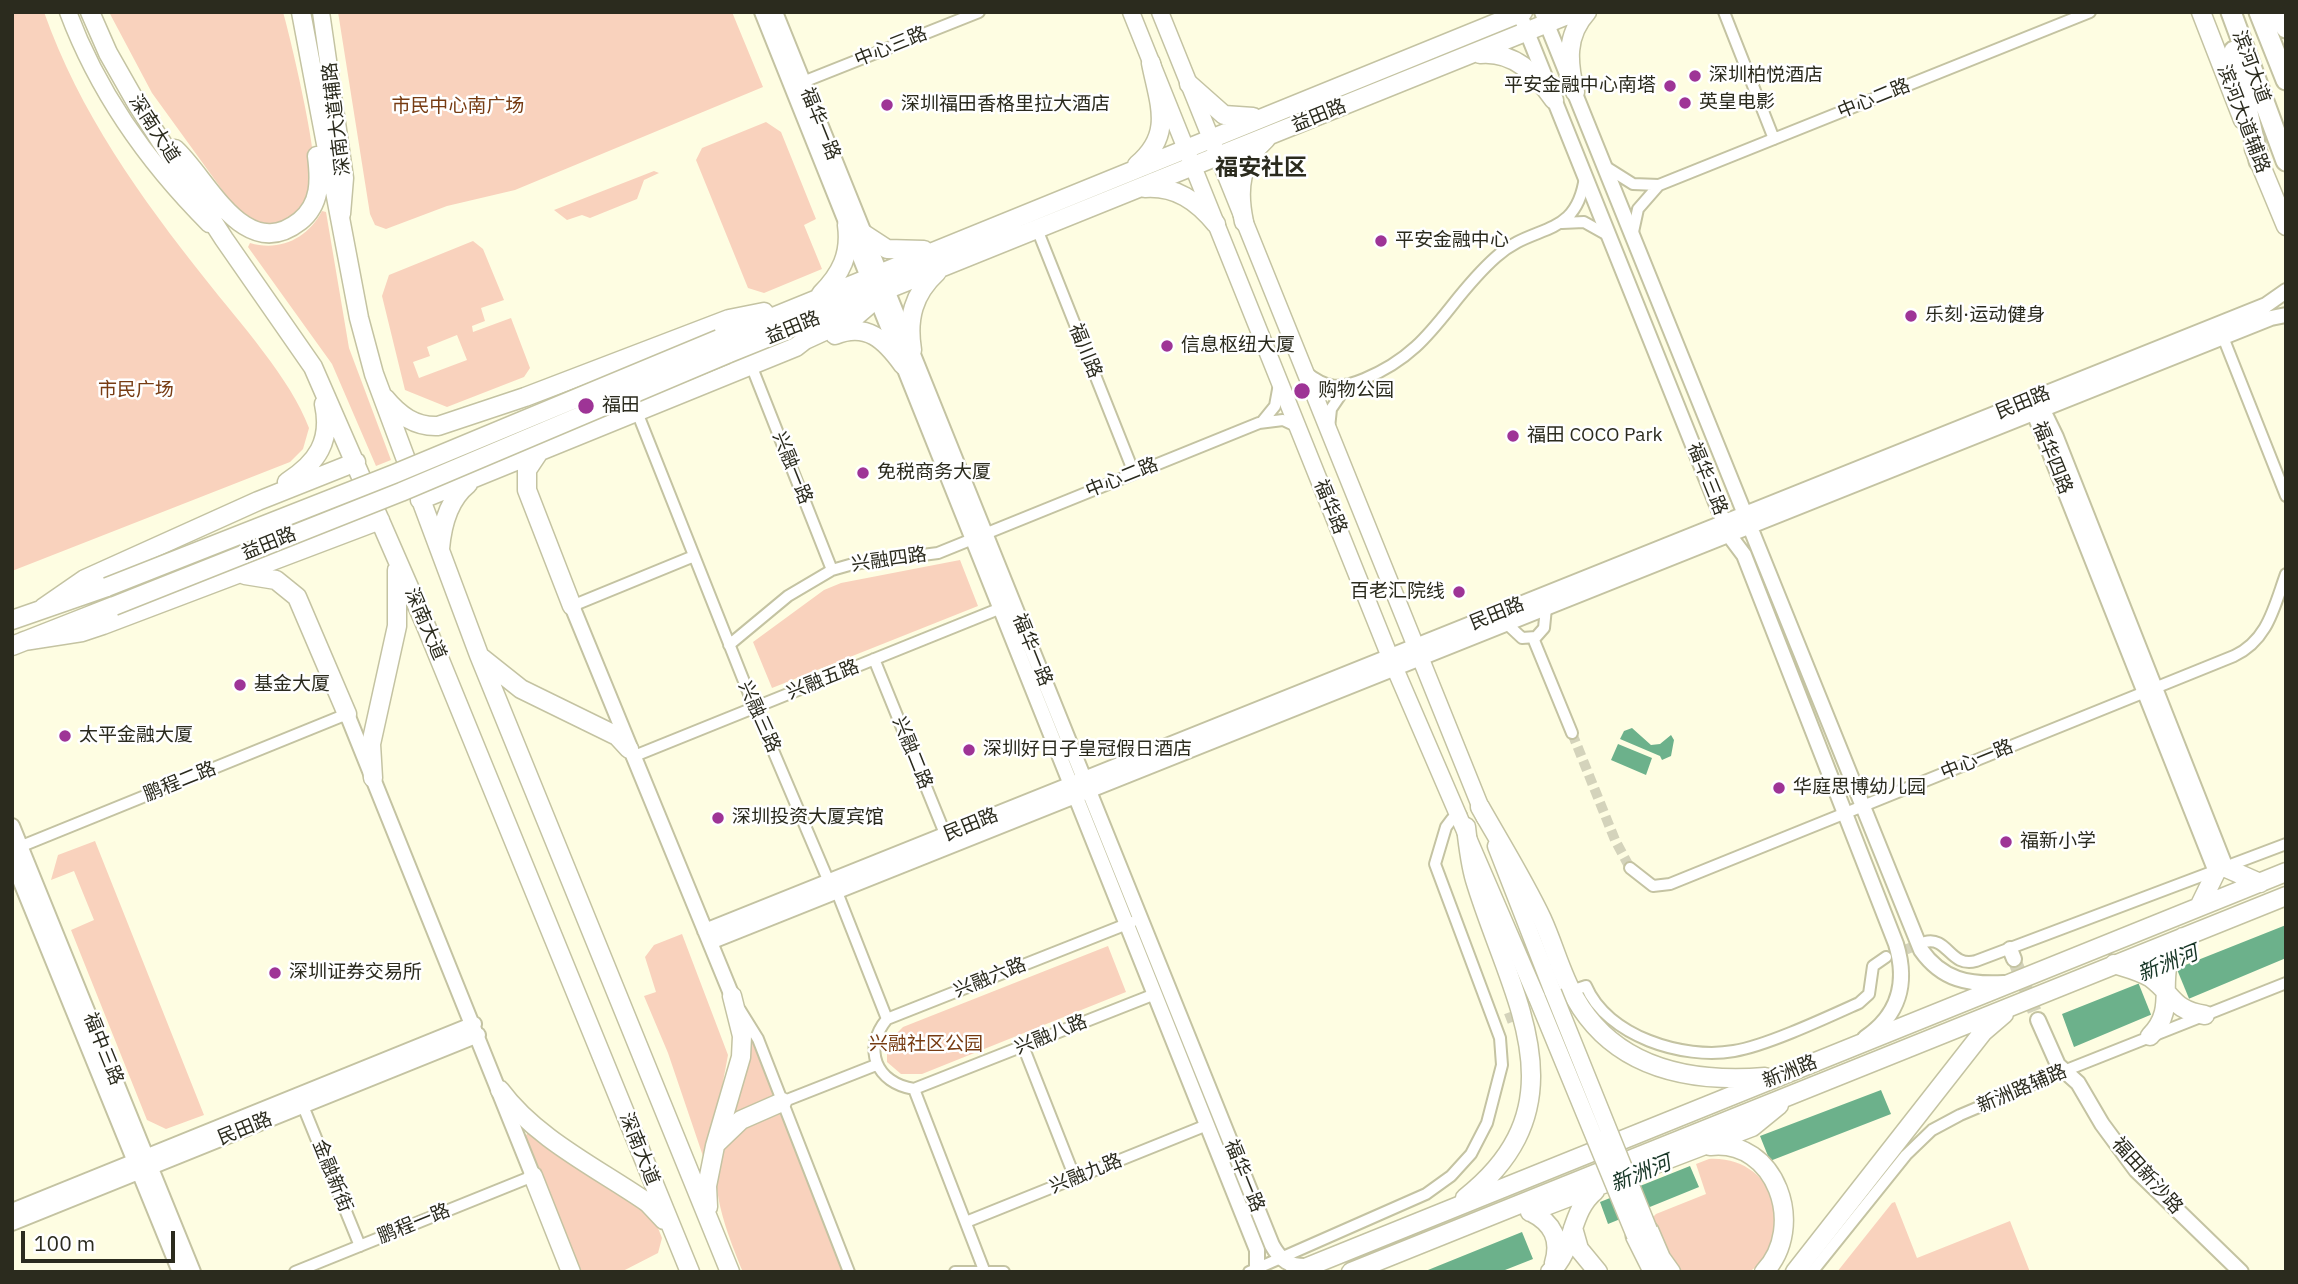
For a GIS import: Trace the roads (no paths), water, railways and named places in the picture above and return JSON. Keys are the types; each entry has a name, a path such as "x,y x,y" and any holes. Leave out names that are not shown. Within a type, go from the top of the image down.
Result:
{"highway":[{"path":"2224,12 2259,162"},
{"name":"滨河大道","path":"2231,12 2286,161"},
{"name":"滨河大道","path":"2259,12 2286,80"},
{"path":"2276,12 2286,28"}],"main road":[{"path":"68,12 100,81 145,151 224,239"},
{"name":"深南大道","path":"90,12 121,77 224,239 313,367 396,556 690,1272"},
{"name":"深南大道","path":"301,12 363,338 380,393 478,655 730,1272"},
{"name":"深南大道辅路","path":"321,12 345,178 341,227"},
{"name":"福华路","path":"1131,12 1393,663 1537,998 1642,1233"},
{"name":"福华路","path":"1160,12 1480,807 1553,992 1642,1233"},
{"path":"1475,32 1491,12"},
{"name":"益田路","path":"15,618 107,587 723,346 753,344 1527,32 1545,18 1575,12"},
{"path":"1574,92 1569,58 1570,43 1575,27 1587,12"},
{"name":"滨河大道辅路","path":"2201,12 2286,226"},
{"name":"益田路","path":"18,643 401,492 723,346 789,308 1521,13"},
{"path":"1470,55 1490,53 1515,61 1541,81 1554,100"},
{"path":"1129,172 1150,153 1161,129 1151,63"},
{"path":"1189,85 1224,115 1236,118 1267,116"},
{"path":"157,133 194,166 237,223 259,232 279,230 293,226 307,215 319,190 312,125 316,95"},
{"path":"1244,222 1239,194 1244,168 1257,148 1274,134"},
{"path":"1138,188 1159,188 1182,194 1206,211 1216,224"},
{"path":"818,296 835,278 845,261 848,247 847,225"},
{"path":"864,234 887,249 934,250"},
{"path":"907,358 910,314 917,295 942,267"},
{"path":"421,500 796,347 805,340 855,317 879,294"},
{"path":"380,393 409,420 438,426 525,397 729,319 789,308"},
{"path":"753,344 805,340 819,342 849,329 868,331 907,358"},
{"path":"258,501 308,468 323,444 325,407 313,367"},
{"path":"539,452 527,470 527,490 572,606"},
{"path":"43,608 85,579 258,501 356,462"},
{"path":"440,553 441,534 451,503 476,478"},
{"path":"18,643 82,632 380,520"},
{"path":"373,778 371,744 397,626 399,593 396,556"},
{"path":"234,576 270,577 297,597 347,714"},
{"path":"478,655 522,689 612,733 631,753"},
{"path":"1480,807 1543,920 1574,997 1591,1023 1612,1043 1635,1059 1664,1070 1698,1078 1732,1079 1782,1075"},
{"path":"1443,1212 1480,1186 1514,1142 1529,1095 1532,1069 1526,1025 1474,878 1463,821"},
{"path":"2199,907 2221,870 2260,883"},
{"name":"新洲路","path":"1302,1269 2286,872"},
{"name":"新洲路","path":"1351,1272 2286,896"},
{"path":"2157,974 2183,937"},
{"path":"2114,964 2157,974"},
{"path":"2157,974 2173,1012"},
{"path":"708,1218 708,1186 715,1146 741,1057 742,1036 732,996"},
{"path":"1795,1272 1983,1032 2025,1000"},
{"path":"2173,1012 2205,1015"},
{"path":"2150,1037 2173,1012"},
{"path":"500,1090 523,1116 649,1203 672,1228"},
{"path":"1468,1225 1531,1212 1752,1127 1791,1095"},
{"path":"715,1146 735,1124 782,1102"},
{"path":"1699,1148 1727,1146 1752,1155 1777,1188 1784,1205 1786,1229 1778,1254 1764,1272"},
{"path":"533,1176 570,1272"},
{"path":"1550,1271 1565,1254 1581,1207 1600,1186"},
{"path":"1531,1212 1546,1222 1555,1236 1557,1251 1550,1271"},
{"path":"1573,1228 1579,1250 1598,1272"},
{"path":"1642,1233 1653,1272"},
{"path":"1642,1233 1671,1272"}],"street":[{"name":"福华一路","path":"762,12 847,225 874,274"},
{"name":"福华一路","path":"775,12 864,234 879,294 1080,788 1127,924 1257,1250 1255,1271"},
{"name":"中心三路","path":"803,82 979,12"},
{"path":"1724,12 1774,139"},
{"name":"中心二路","path":"1634,239 1633,223 1637,209 1659,185 2090,12"},
{"name":"福华三路","path":"1521,13 1727,529 1745,555 1840,793 1844,814 1896,944 1902,963 1901,992 1884,1021 1852,1047"},
{"name":"福华三路","path":"1545,18 1862,806 1930,964 1952,978 1976,983 2013,982"},
{"path":"1604,165 1633,184 1659,185"},
{"path":"1305,371 1326,386 1346,387 1384,371 1406,358 1496,257 1516,243 1560,223 1577,208 1585,177"},
{"path":"1560,223 1584,222 1609,236"},
{"name":"福川路","path":"1037,229 1133,473"},
{"name":"民田路","path":"708,936 2038,407 2220,331 2286,291"},
{"name":"民田路","path":"2220,331 2286,315"},
{"path":"2220,331 2286,495"},
{"name":"兴融一路","path":"751,365 832,570"},
{"path":"1259,423 1268,418 1275,406 1278,377"},
{"path":"1329,432 1331,409 1346,387"},
{"name":"福华四路","path":"2038,407 2221,870"},
{"name":"兴融三路","path":"637,412 729,645 887,1019"},
{"name":"中心二路","path":"979,536 1259,423 1283,420 1298,427"},
{"name":"民田路","path":"1418,652 1507,624 1727,529"},
{"name":"兴融四路","path":"729,645 789,596 832,570 853,564 931,555 979,536"},
{"path":"694,556 572,606 732,996 758,1039 849,1272"},
{"name":"中心一路","path":"1630,868 1646,883 1662,887 2234,656 2254,644 2267,627 2286,573"},
{"name":"兴融五路","path":"631,753 755,708 1007,605"},
{"path":"1533,638 1544,628 1546,608"},
{"path":"1507,624 1519,636 1533,638"},
{"path":"1533,638 1572,733"},
{"name":"兴融二路","path":"874,659 948,841"},
{"path":"347,714 533,1176"},
{"name":"鹏程二路","path":"17,849 347,714"},
{"name":"福华一路","path":"1080,788 1141,919 1272,1245 1281,1259"},
{"path":"1255,1271 1426,1194 1461,1166 1479,1139 1494,1103 1502,1065 1501,1021 1435,864 1446,827 1452,819 1463,821"},
{"name":"福中三路","path":"12,826 17,849 143,1164 180,1272"},
{"path":"1920,939 1938,942 1953,958 1966,963 2012,954 2286,844"},
{"name":"福中三路","path":"12,860 143,1164 193,1272"},
{"name":"兴融六路","path":"887,1019 1141,919"},
{"path":"1577,989 1587,986 1605,1016 1643,1037 1699,1052 1734,1051 1859,1003 1869,994 1873,966 1886,957"},
{"name":"新洲路辅路","path":"1812,1272 1906,1155 1932,1130 2064,1071 2286,983"},
{"name":"兴融八路","path":"914,1089 1155,994"},
{"path":"887,1019 873,1044 876,1065 892,1082 914,1089 984,1269"},
{"name":"福田新沙路","path":"2038,1020 2054,1057 2082,1108 2129,1175 2228,1272"},
{"name":"民田路","path":"12,1211 303,1106 476,1029"},
{"name":"民田路","path":"12,1223 143,1164 476,1029"},
{"path":"1023,1046 1075,1178"},
{"path":"782,1102 876,1065"},
{"name":"福田新沙路","path":"2064,1071 2078,1083 2102,1124 2136,1170 2241,1272"},
{"name":"金融新街","path":"303,1106 360,1246"},
{"name":"兴融九路","path":"966,1222 1207,1125"},
{"name":"鹏程一路","path":"295,1272 315,1268 360,1246 533,1176"},
{"path":"1281,1259 1302,1269"},
{"path":"955,1272 984,1269 1004,1272"}],"tunnel":[{"path":"1572,733 1615,840 1630,868"},
{"path":"1892,955 1925,942"},
{"path":"2014,959 2038,1020"},
{"path":"1506,1019 1546,1003"}],"place":[{"name":"深圳柏悦酒店","path":"1695,76"},
{"name":"平安金融中心南塔","path":"1670,86"},
{"name":"英皇电影","path":"1685,103"},
{"name":"深圳福田香格里拉大酒店","path":"887,105"},
{"name":"平安金融中心","path":"1381,241"},
{"name":"乐刻·运动健身","path":"1911,316"},
{"name":"信息枢纽大厦","path":"1167,346"},
{"name":"购物公园","path":"1302,391"},
{"name":"福田","path":"586,406"},
{"name":"福田 COCO Park","path":"1513,436"},
{"name":"免税商务大厦","path":"863,473"},
{"name":"百老汇院线","path":"1459,592"},
{"name":"基金大厦","path":"240,685"},
{"name":"太平金融大厦","path":"65,736"},
{"name":"深圳好日子皇冠假日酒店","path":"969,750"},
{"name":"华庭思博幼儿园","path":"1779,788"},
{"name":"深圳投资大厦宾馆","path":"718,818"},
{"name":"福新小学","path":"2006,842"},
{"name":"深圳证券交易所","path":"275,973"}],"district":[{"name":"福安社区","path":"1261,168"}],"park label":[{"name":"市民中心南广场","path":"458,107"},
{"name":"市民广场","path":"136,391"},
{"name":"兴融社区公园","path":"926,1045"}],"water label":[{"name":"新洲河","path":"2168,964"},
{"name":"新洲河","path":"1641,1174"}]}
